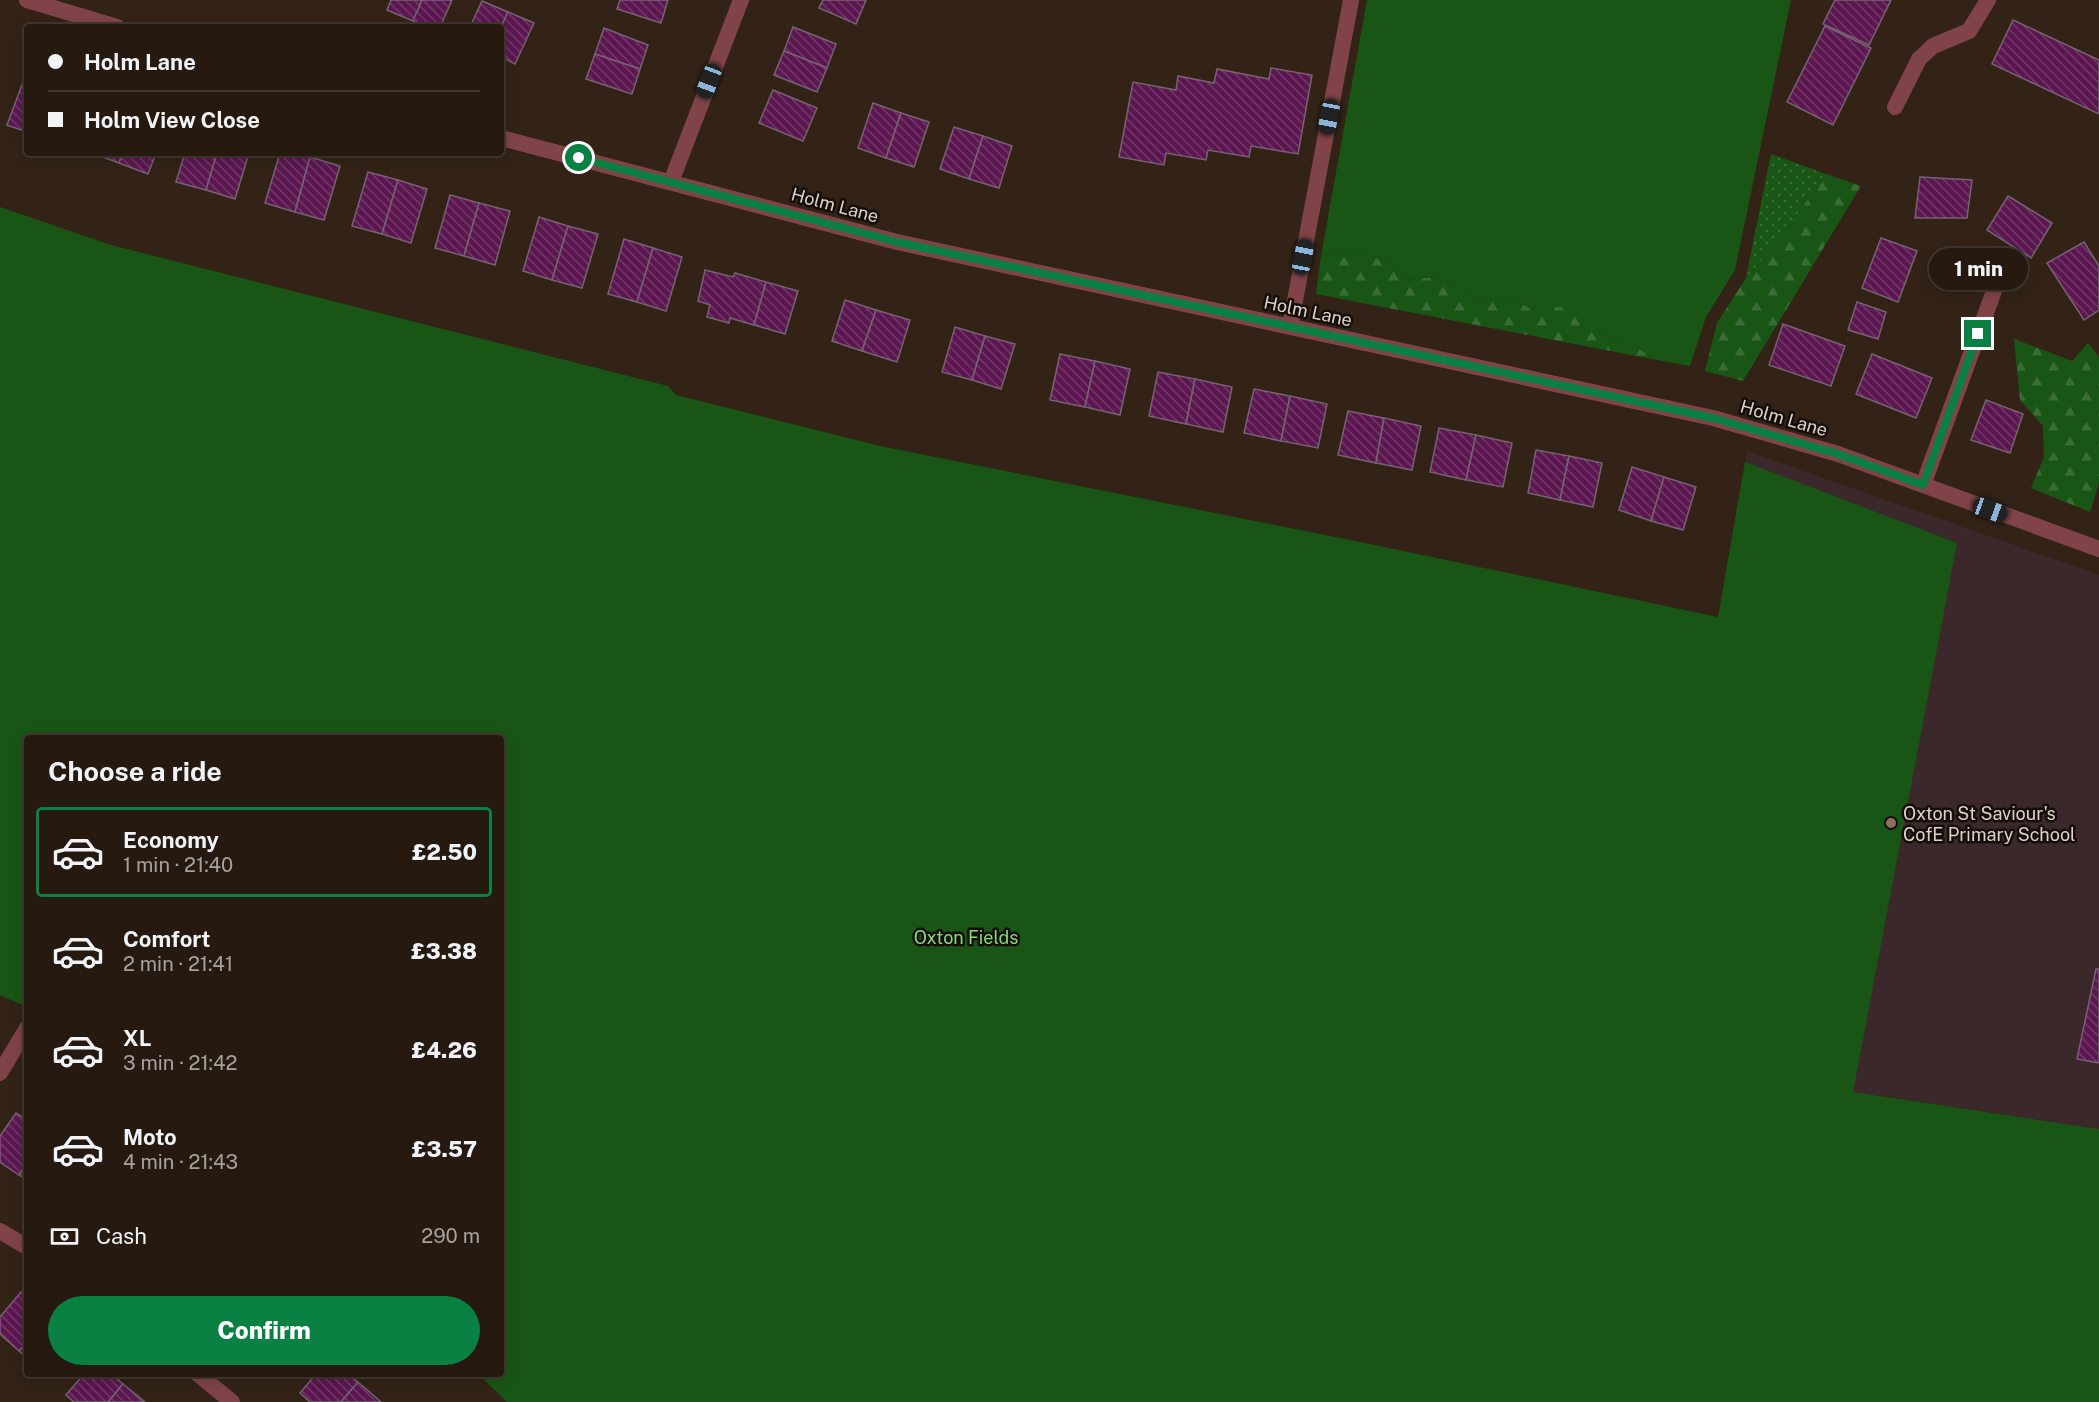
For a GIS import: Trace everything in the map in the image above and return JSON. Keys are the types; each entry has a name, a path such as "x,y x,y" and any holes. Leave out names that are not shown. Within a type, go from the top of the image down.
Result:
{"street":[{"path":"27,0 107,24"},
{"path":"671,182 741,0"},
{"path":"1290,327 1351,0"},
{"path":"1895,107 1919,59 1933,46 1969,31 1988,0"},
{"name":"Holm Lane","path":"504,139 897,242 1713,418 1838,454 2099,549"},
{"path":"1923,485 1994,291"},
{"path":"0,1073 24,1033"},
{"path":"0,1231 24,1245"},
{"path":"202,1377 232,1402"}],"shaded area":[{"name":"Oxton St Saviour's CofE Primary School","path":"1747,451 2099,575 2099,1129 1853,1092 1646,1028"}],"green space":[{"path":"1367,0 1791,0 1735,270 1706,317 1690,366 1657,360 1633,345 1606,337 1589,319 1562,307 1529,308 1511,297 1475,301 1446,280 1430,277 1411,280 1395,265 1349,248 1321,256"},
{"path":"1771,154 1826,174 1774,247 1746,278"},
{"path":"1826,174 1861,186 1743,381 1705,371 1717,323 1746,278 1774,247"},
{"name":"Oxton Fields","path":"0,207 111,245 668,386 676,395 880,446 1365,543 1718,617 1745,462 1957,543 1853,1092 2099,1129 2099,1402 507,1402 481,1377 504,1377 504,735 24,735 24,1006 0,995"},
{"path":"1349,248 1395,265 1411,280 1430,277 1446,280 1475,301 1511,297 1529,308 1562,306 1589,319 1606,337 1633,345 1657,360 1316,294 1321,256"},
{"path":"2014,339 2072,361 2088,343 2099,357 2099,483 2090,512 2031,488 2044,457 2043,426 2020,400"}],"building":[{"path":"391,0 422,0 413,21 387,10"},
{"path":"422,0 452,0 441,24 420,24 413,21"},
{"path":"620,0 668,0 661,23 617,9"},
{"path":"823,0 866,0 856,24 819,8"},
{"path":"1835,0 1891,0 1869,45 1823,24"},
{"path":"482,1 508,12 502,24 471,24"},
{"path":"508,12 534,23 515,64 504,58 502,24"},
{"path":"2013,20 2099,60 2099,114 1992,64"},
{"path":"1825,26 1871,48 1833,125 1787,102"},
{"path":"793,27 836,44 827,68 784,51"},
{"path":"604,28 648,45 640,69 595,54"},
{"path":"784,51 827,68 817,92 774,75"},
{"path":"595,54 640,69 632,94 586,79"},
{"path":"1271,68 1312,75 1298,154 1251,146 1249,157 1208,150 1206,160 1166,153 1164,165 1119,157 1133,82 1176,90 1178,76 1214,83 1217,69 1269,79"},
{"path":"24,79 24,131 7,125"},
{"path":"773,90 817,108 803,141 759,123"},
{"path":"873,103 901,113 886,158 858,148"},
{"path":"901,113 929,122 914,167 886,158"},
{"path":"954,127 983,136 969,179 940,169"},
{"path":"983,136 1012,146 999,188 969,179"},
{"path":"100,156 122,156 119,163"},
{"path":"122,156 155,156 148,174 119,163"},
{"path":"184,156 216,156 206,190 176,182"},
{"path":"216,156 248,156 235,199 206,190"},
{"path":"279,156 310,157 295,212 265,203"},
{"path":"310,157 340,166 324,220 295,212"},
{"path":"368,172 398,180 382,234 352,226"},
{"path":"1920,177 1972,180 1967,218 1915,218"},
{"path":"398,180 427,189 411,243 382,234"},
{"path":"450,195 479,203 464,256 435,248"},
{"path":"2008,196 2052,223 2031,258 1987,230"},
{"path":"479,203 510,211 495,265 464,256"},
{"path":"539,217 568,226 552,280 523,271"},
{"path":"568,226 598,234 582,288 552,280"},
{"path":"1881,238 1917,251 1898,302 1862,288"},
{"path":"624,239 653,248 637,302 608,294"},
{"path":"2084,242 2099,266 2099,310 2084,320 2047,263"},
{"path":"653,248 682,257 666,311 637,302"},
{"path":"705,270 733,277 735,273 766,282 754,325 730,318 729,323 707,317 710,305 698,301"},
{"path":"766,282 798,291 785,334 754,325"},
{"path":"845,300 876,310 862,351 832,341"},
{"path":"1857,302 1886,312 1878,339 1848,330"},
{"path":"876,310 910,320 897,362 862,351"},
{"path":"1783,324 1845,346 1831,386 1769,365"},
{"path":"955,327 985,336 972,380 942,372"},
{"path":"985,336 1015,344 1001,389 972,380"},
{"path":"1060,354 1095,361 1085,407 1050,400"},
{"path":"1872,354 1932,378 1916,418 1856,394"},
{"path":"1095,361 1130,369 1120,415 1085,407"},
{"path":"1158,372 1195,379 1186,424 1149,416"},
{"path":"1195,379 1232,387 1223,432 1186,424"},
{"path":"1254,389 1290,396 1281,441 1244,433"},
{"path":"1290,396 1327,404 1318,448 1281,441"},
{"path":"1986,400 2023,414 2010,453 1971,440"},
{"path":"1348,411 1384,418 1376,463 1338,455"},
{"path":"1384,418 1421,426 1412,470 1376,463"},
{"path":"1439,428 1476,435 1466,480 1430,472"},
{"path":"1476,435 1512,443 1503,487 1466,480"},
{"path":"1536,450 1569,456 1560,500 1528,493"},
{"path":"1569,456 1602,463 1593,507 1560,500"},
{"path":"1632,467 1664,477 1651,521 1619,510"},
{"path":"1664,477 1696,487 1683,530 1651,521"},
{"path":"2096,969 2099,969 2099,1063 2077,1059"},
{"path":"16,1113 24,1118 24,1167 19,1175 0,1162 0,1136"},
{"path":"24,1167 24,1178 19,1175"},
{"path":"21,1292 24,1294 24,1345 19,1351 0,1334 0,1317"},
{"path":"24,1345 24,1355 19,1351"},
{"path":"81,1377 115,1377 123,1384 108,1402 74,1402 66,1395"},
{"path":"313,1377 352,1377 358,1382 341,1402 310,1402 300,1393"},
{"path":"358,1382 381,1402 341,1402"},
{"path":"123,1384 145,1402 108,1402"}],"place":[{"name":"Oxton St Saviour's CofE Primary School","path":"1891,823"}],"route":[{"path":"579,158 897,242 1713,418 1838,454 1923,485 1978,334"}]}
